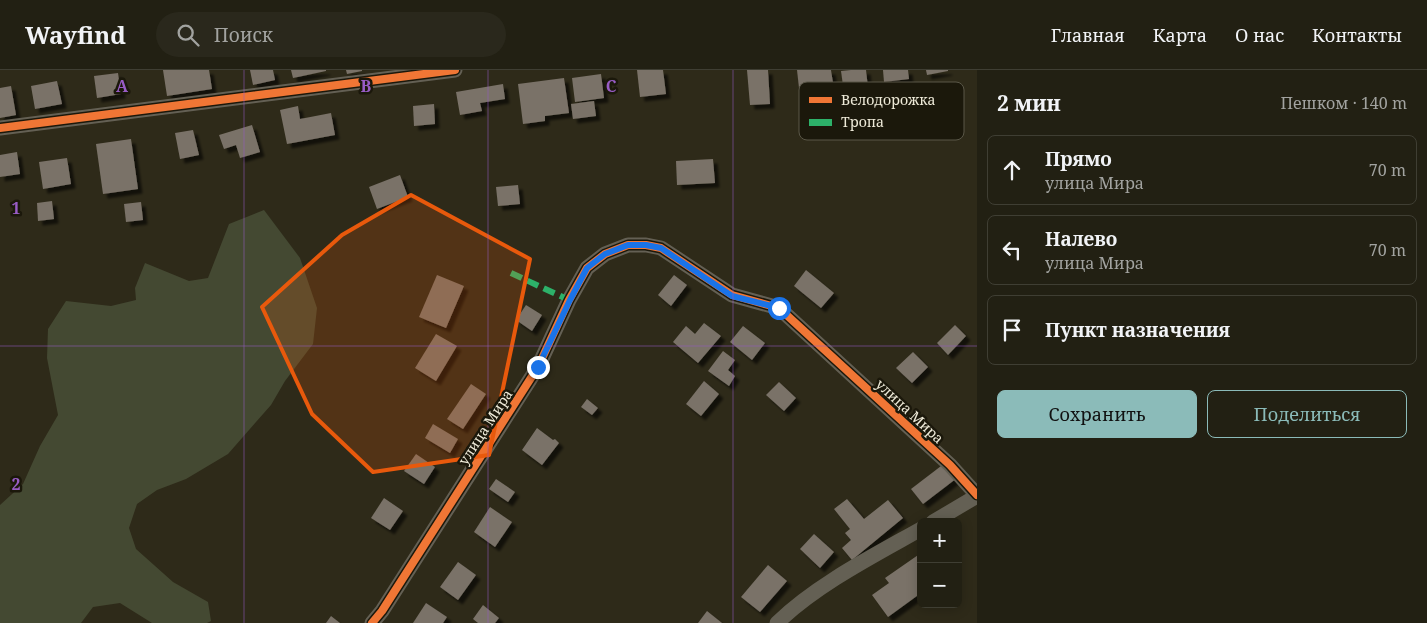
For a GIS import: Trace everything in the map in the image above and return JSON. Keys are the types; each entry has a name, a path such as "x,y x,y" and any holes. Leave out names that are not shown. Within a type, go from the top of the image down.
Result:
{"street":[{"path":"0,128 455,70"},
{"name":"улица Мира","path":"372,623 382,611 538,367 587,268 605,254 628,245 646,245 661,248 732,296 779,308 950,465 977,496"},
{"path":"940,518 977,496"},
{"path":"777,623 836,578 917,531"}],"highlighted area":[{"path":"411,195 530,259 489,455 373,472 312,414 262,307 342,235"}],"green space":[{"path":"264,210 300,258 317,308 313,344 285,381 271,405 228,454 186,479 157,490 137,504 129,528 136,549 173,582 208,602 211,621 207,623 152,623 120,603 93,607 81,623 0,623 0,505 23,484 40,446 58,415 47,358 48,329 66,301 111,306 136,300 135,288 145,263 189,281 208,278 229,224"}],"building":[{"path":"163,70 209,70 212,89 167,96"},
{"path":"250,70 273,70 275,80 253,85"},
{"path":"291,70 326,70 326,71 293,78"},
{"path":"346,70 362,70 362,71 347,74"},
{"path":"637,70 663,70 666,94 640,97"},
{"path":"747,70 768,70 770,104 750,105"},
{"path":"797,70 831,70 833,82 799,82 799,88"},
{"path":"866,70 867,82 843,82 841,71"},
{"path":"883,70 908,70 909,79 884,82"},
{"path":"926,70 948,70 948,71 927,75"},
{"path":"118,73 121,94 97,98 94,76"},
{"path":"601,74 604,98 575,102 572,78"},
{"path":"564,78 569,113 545,116 545,121 523,124 518,84"},
{"path":"57,81 62,104 35,109 31,86"},
{"path":"503,84 505,99 480,103 482,111 460,115 456,92"},
{"path":"11,86 16,115 0,118 0,88"},
{"path":"594,101 596,116 573,119 571,104"},
{"path":"434,104 435,124 414,126 413,106"},
{"path":"298,106 300,119 331,113 335,135 287,144 280,110"},
{"path":"252,125 260,152 240,158 236,145 224,149 219,135"},
{"path":"193,130 199,155 180,159 175,133"},
{"path":"131,139 138,189 103,194 96,144"},
{"path":"17,152 20,174 0,177 0,155"},
{"path":"67,158 71,184 43,189 39,162"},
{"path":"713,159 715,183 677,185 676,161"},
{"path":"400,175 408,197 377,209 369,187"},
{"path":"518,185 520,204 498,206 496,187"},
{"path":"52,201 54,219 38,221 37,203"},
{"path":"141,202 143,220 126,222 124,204"},
{"path":"806,270 834,293 821,308 794,286"},
{"path":"437,275 464,286 446,328 419,317"},
{"path":"674,275 687,285 671,306 658,295"},
{"path":"526,305 542,315 532,331 516,320"},
{"path":"704,323 721,336 698,363 673,342 686,326 695,334"},
{"path":"955,325 966,336 948,355 937,343"},
{"path":"743,326 765,343 752,360 730,342"},
{"path":"436,334 457,346 436,381 415,368"},
{"path":"723,351 735,360 728,370 735,376 729,386 708,371"},
{"path":"913,352 928,367 912,383 896,368"},
{"path":"704,381 719,394 701,416 686,404"},
{"path":"779,382 796,398 784,411 766,395"},
{"path":"471,384 486,394 463,429 447,419"},
{"path":"587,399 598,408 592,415 581,407"},
{"path":"433,424 458,439 450,453 425,438"},
{"path":"537,428 559,443 542,465 522,450"},
{"path":"416,454 435,467 424,484 404,471"},
{"path":"945,463 957,478 923,504 911,489"},
{"path":"496,479 515,492 508,502 489,489"},
{"path":"384,498 403,511 390,530 371,518"},
{"path":"847,499 864,519 888,500 903,518 852,560 842,548 851,540 845,533 850,529 834,509"},
{"path":"490,507 512,522 495,547 474,532"},
{"path":"814,534 834,552 820,568 800,549"},
{"path":"917,556 917,596 888,617 872,595 889,583 885,578"},
{"path":"458,562 476,575 458,600 440,587"},
{"path":"768,565 787,581 760,612 741,597"},
{"path":"426,603 447,617 443,623 413,623"},
{"path":"483,605 499,618 495,623 478,623 473,619"},
{"path":"707,611 722,623 698,623"},
{"path":"331,616 340,623 326,623"}],"marked path":[{"path":"511,273 569,300"}],"cycle path":[{"path":"0,128 455,70"},
{"path":"372,623 382,611 538,367 569,300 587,268 605,254 628,245 646,245 661,248 732,295 779,308 950,465 977,495"}],"route":[{"path":"538,367 587,268 605,254 628,245 646,245 661,248 732,296 779,308"}]}
